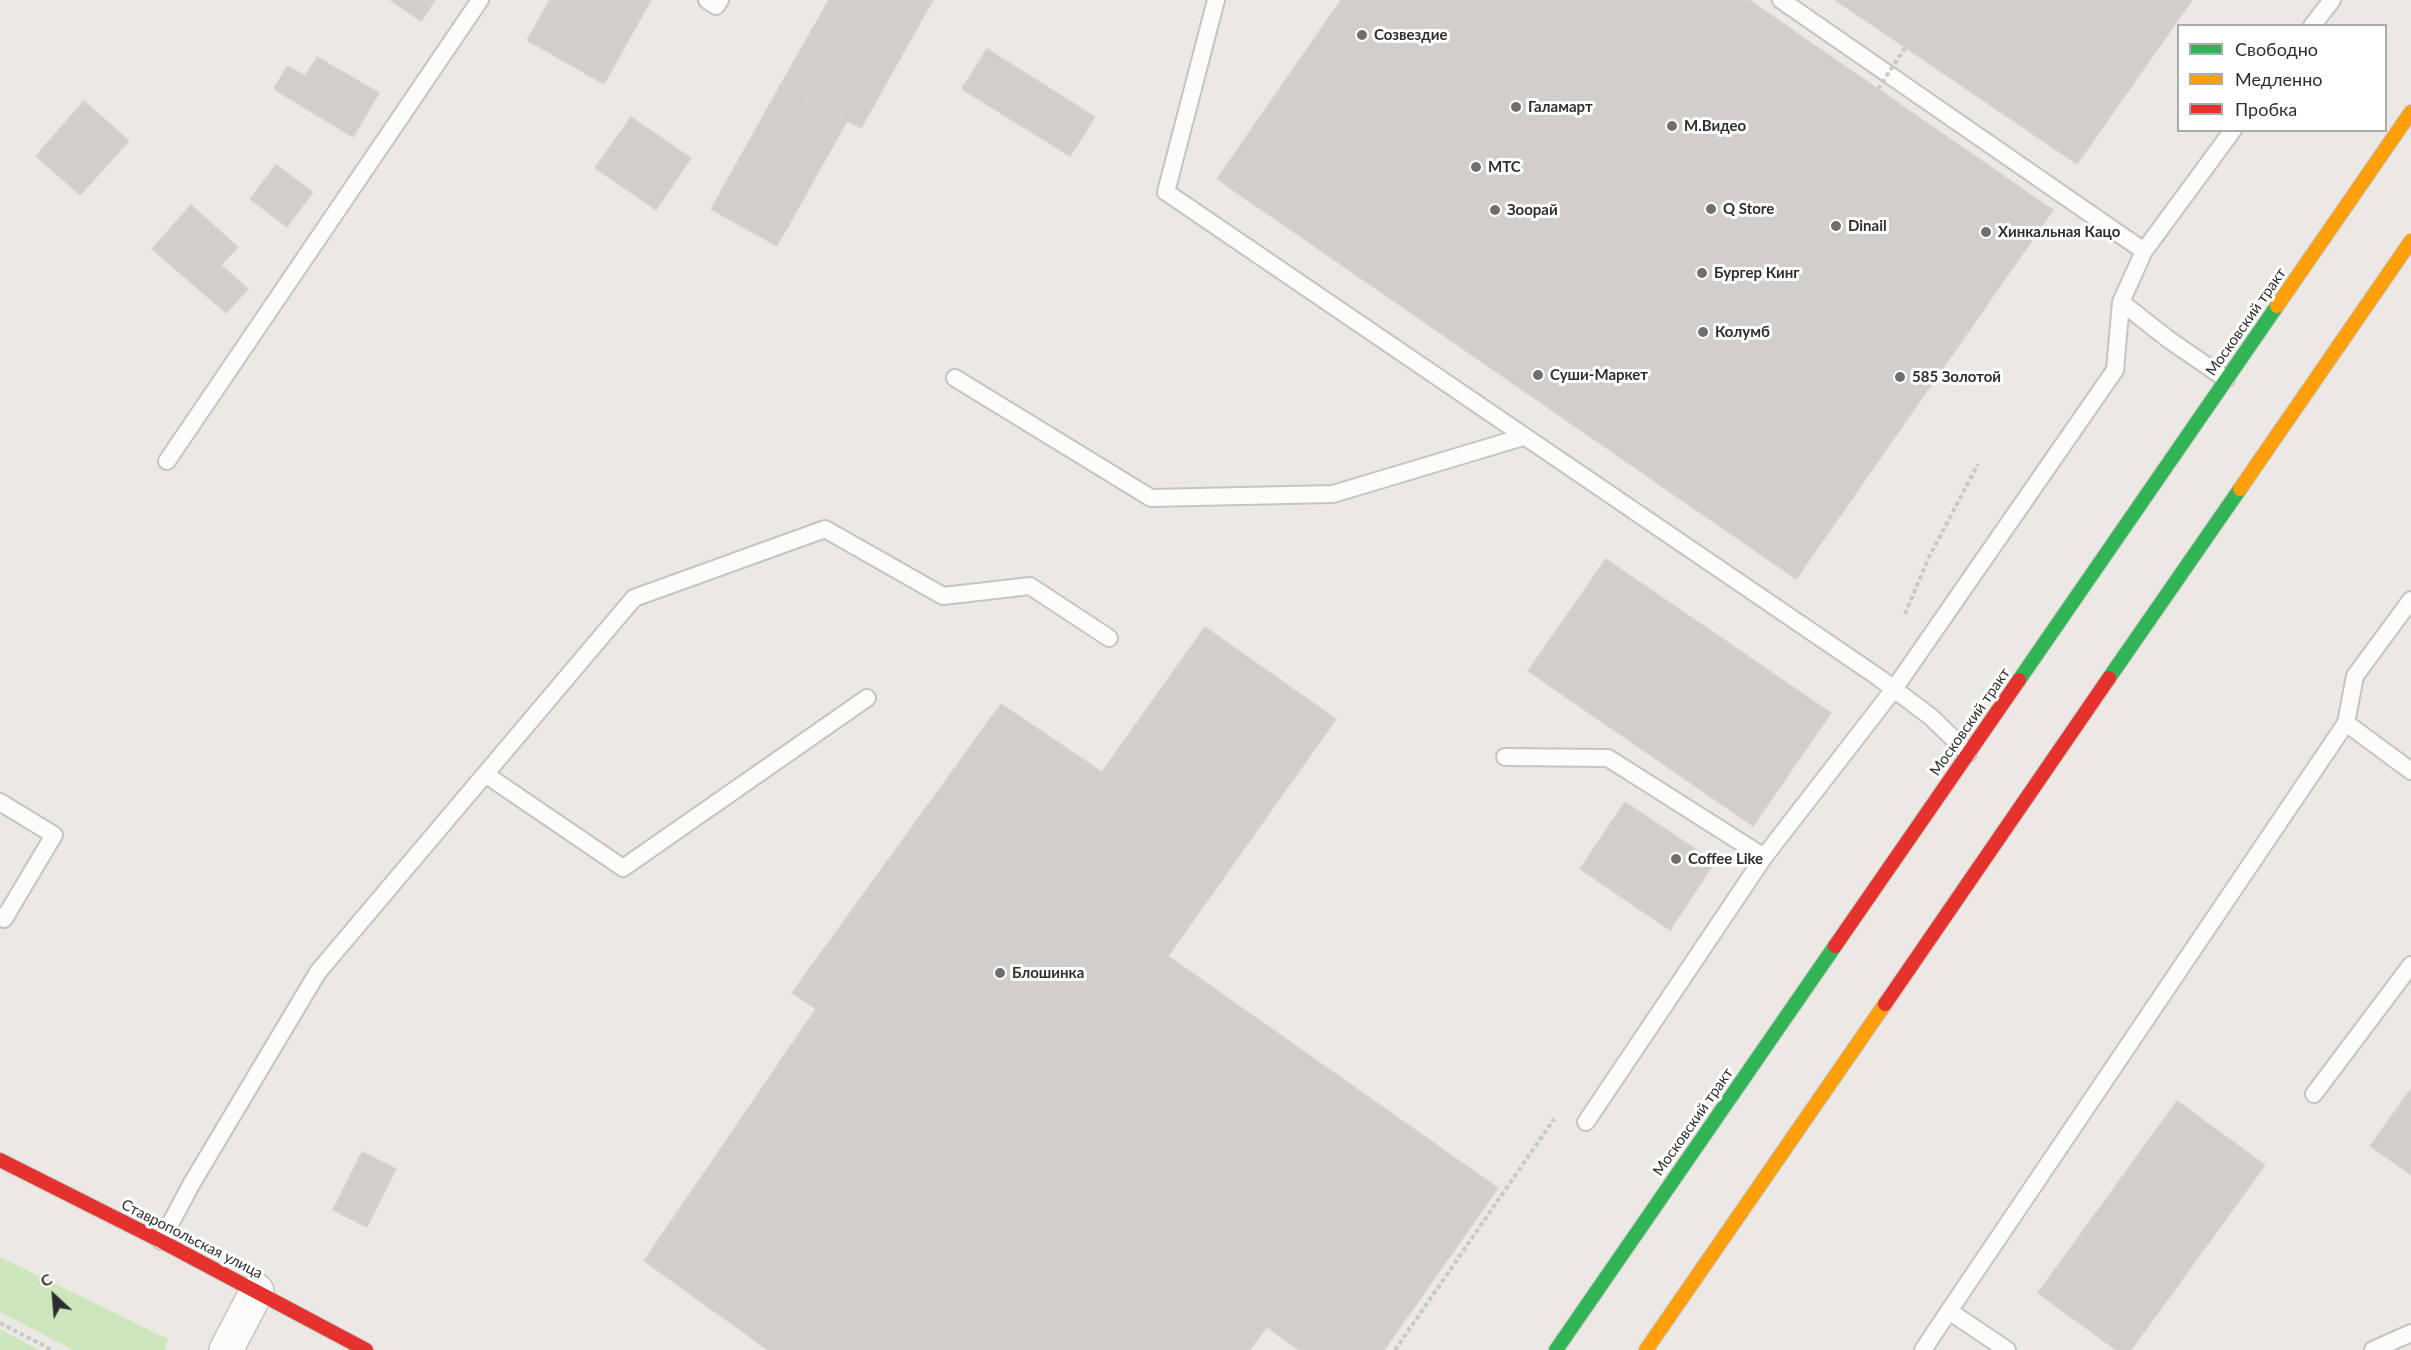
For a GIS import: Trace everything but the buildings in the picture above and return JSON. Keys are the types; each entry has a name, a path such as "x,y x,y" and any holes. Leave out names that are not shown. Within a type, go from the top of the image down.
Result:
{"main road":[{"name":"Московский тракт","path":"1556,1350 2411,112"},
{"path":"1646,1350 2411,241"},
{"name":"Ставропольская улица","path":"0,1160 161,1241 366,1350"}],"street":[{"path":"226,1350 257,1291"}],"lane":[{"path":"167,461 480,0"},
{"path":"707,0 716,6 720,0"},
{"path":"1216,0 1166,192 1894,689 1931,717 1968,753"},
{"path":"1781,0 2144,250"},
{"path":"2314,24 2332,0"},
{"path":"1586,1122 1764,857 1894,689 2115,370 2121,302 2144,250 2232,132"},
{"path":"2121,302 2226,380"},
{"path":"955,378 1151,498 1333,494 1523,437"},
{"path":"161,1241 192,1183 318,972 634,598 825,529 943,596 1030,586 1109,638"},
{"path":"1923,1350 2346,723 2355,676 2411,600"},
{"path":"484,774 623,868 867,698"},
{"path":"2346,723 2411,771"},
{"path":"1505,757 1608,758 1764,857"},
{"path":"0,802 54,835 4,919 0,916"},
{"path":"2314,1094 2411,965"},
{"path":"1948,1311 2007,1350"},
{"path":"2373,1350 2411,1333"}],"path":[{"path":"1878,88 1905,48"},
{"path":"0,1323 52,1350"}],"green space":[{"path":"0,1257 168,1339 165,1350 73,1350 0,1312"},
{"path":"0,1329 39,1350 0,1350"}],"traffic: fast":[{"path":"2019,680 2277,306"},
{"path":"2109,678 2240,489"},
{"path":"1556,1350 1835,946"}],"traffic: slow":[{"path":"2277,306 2411,112"},
{"path":"2240,489 2411,241"},
{"path":"1646,1350 1885,1004"}],"traffic: jam":[{"path":"1885,1004 2109,678"},
{"path":"1835,946 2019,680"},
{"path":"0,1160 161,1241 366,1350"}],"place":[{"name":"Созвездие","path":"1362,35"},
{"name":"Галамарт","path":"1516,107"},
{"name":"М.Видео","path":"1672,126"},
{"name":"МТС","path":"1476,167"},
{"name":"Q Store","path":"1711,209"},
{"name":"Зоорай","path":"1495,210"},
{"name":"Dinail","path":"1836,226"},
{"name":"Хинкальная Кацо","path":"1986,232"},
{"name":"Бургер Кинг","path":"1702,273"},
{"name":"Колумб","path":"1703,332"},
{"name":"Суши-Маркет","path":"1538,375"},
{"name":"585 Золотой","path":"1900,377"},
{"name":"Coffee Like","path":"1676,859"},
{"name":"Блошинка","path":"1000,973"}]}
